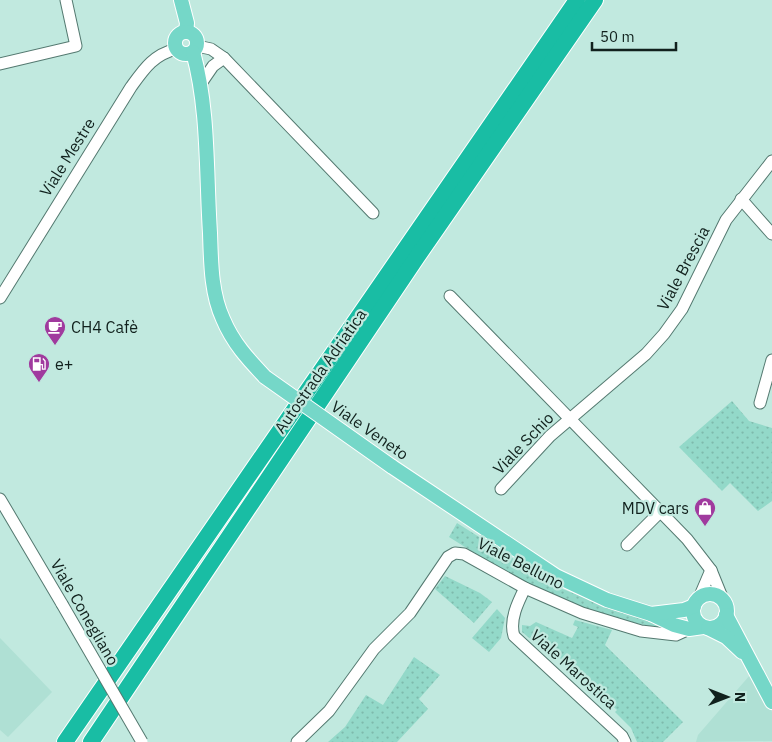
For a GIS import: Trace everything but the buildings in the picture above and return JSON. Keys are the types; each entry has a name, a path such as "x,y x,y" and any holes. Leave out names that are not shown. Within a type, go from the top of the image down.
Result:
{"highway":[{"name":"Autostrada Adriatica","path":"66,742 91,702 577,0"},
{"name":"Autostrada Adriatica","path":"91,742 406,273 595,0"}],"main road":[{"path":"182,1 187,23 186,32 177,36 174,42 176,49 184,54 195,49"},
{"name":"Viale Veneto","path":"186,32 195,36 195,49 202,82 212,268 216,299 232,338 241,352 265,377 390,466 556,576 607,600 650,614 669,630 700,628 726,637 750,659"},
{"path":"669,630 692,605 710,594 720,598 725,608 720,625 700,628 692,605"},
{"name":"Viale Veneto","path":"650,614 692,605"},
{"name":"Viale Veneto","path":"725,608 750,659 771,695"}],"street":[{"path":"0,64 76,46 66,0"},
{"name":"Viale Mestre","path":"0,298 131,87 150,61 164,52 176,49"},
{"path":"195,49 211,49 224,58 373,214"},
{"path":"202,82 213,66 224,58"},
{"name":"Viale Brescia","path":"568,420 646,354 664,334 682,309 726,220 772,161"},
{"path":"741,199 772,234"},
{"name":"Viale Veneto","path":"450,296 568,420 702,556 711,570 725,608"},
{"path":"760,403 772,360"},
{"name":"Viale Schio","path":"501,489 568,420"},
{"name":"Viale Conegliano","path":"0,499 142,742"},
{"path":"627,545 660,512"},
{"name":"Viale Belluno","path":"297,742 329,710 374,649 410,613 448,557 455,553 464,554 524,588 582,613 641,631 669,630"},
{"path":"692,605 711,570"},
{"name":"Viale Marostica","path":"524,588 514,616 512,629 514,636 622,736 624,742"}],"shaded area":[{"path":"732,401 749,421 772,428 772,501 758,511 730,483 722,491 679,447"},
{"path":"457,523 560,588 616,610 667,624 659,628 615,618 588,610 552,595 500,568 449,537"},
{"path":"445,576 480,593 492,602 474,623 435,589"},
{"path":"497,609 505,618 501,638 489,652 472,638"},
{"path":"575,620 612,630 605,645 683,722 663,742 637,742 631,728 615,712 617,710 538,638 533,641 522,632 522,625 530,626 536,622 572,638 578,627 573,625"},
{"path":"0,638 52,692 8,737 0,730"},
{"path":"414,657 440,675 419,699 428,709 397,742 328,742 345,727 366,695 383,705"},
{"path":"750,675 758,684 772,712 772,741 696,742 698,735"}],"place":[{"name":"CH4 Cafè","path":"55,346"},
{"name":"e+","path":"39,383"},
{"name":"MDV cars","path":"705,527"}]}
